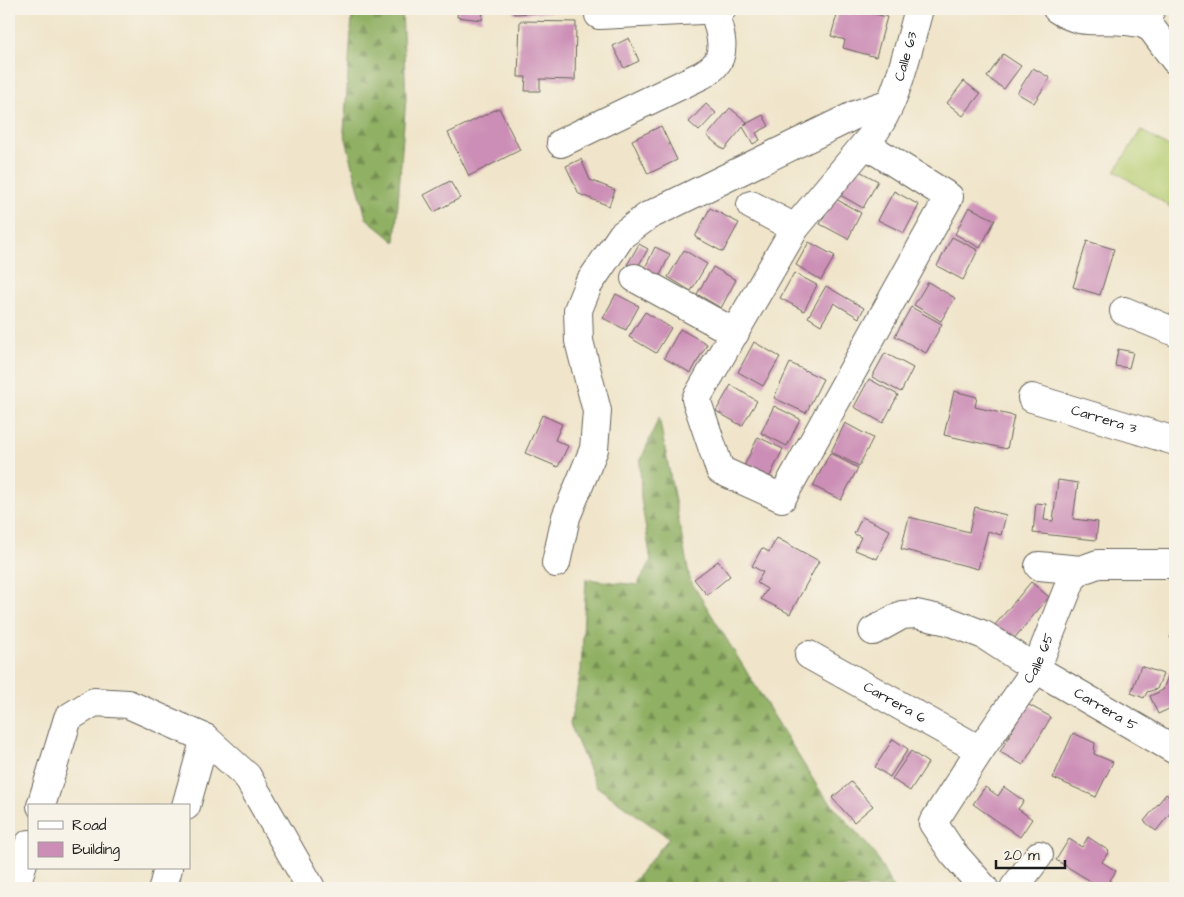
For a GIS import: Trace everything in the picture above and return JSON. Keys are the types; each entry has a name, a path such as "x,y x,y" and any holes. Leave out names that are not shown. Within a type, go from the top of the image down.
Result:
{"street":[{"path":"561,143 702,75 714,67 720,60 722,47 718,9 599,15"},
{"name":"Calle 63","path":"866,144 949,197 782,498 720,470 696,399 794,228 877,131 901,72 920,9"},
{"path":"1057,9 1068,16 1092,22 1124,21 1148,16 1152,29 1175,60"},
{"path":"556,563 566,517 594,450 597,411 579,341 578,310 588,285 622,235 658,212 855,115 890,103"},
{"path":"751,205 794,228"},
{"path":"635,278 735,333"},
{"path":"1124,311 1175,332"},
{"name":"Carrera 3","path":"1032,398 1175,441"},
{"path":"1039,566 1081,570 1098,564 1175,564"},
{"name":"Calle 65","path":"984,888 953,853 932,823 1036,669 1072,578 1081,570"},
{"name":"Carrera 5","path":"873,631 902,615 916,614 948,622 984,635 1036,669 1175,750"},
{"name":"Carrera 6","path":"809,655 980,750"},
{"path":"42,804 68,718 94,702 128,704 206,738 247,776 310,888"},
{"path":"187,804 206,738"},
{"path":"15,888 28,847"},
{"path":"1014,888 1039,855"},
{"path":"163,888 168,870"}],"green space":[{"path":"350,9 402,9 406,97 395,242 366,218 344,131 352,17"},
{"path":"1141,130 1175,151 1175,210 1115,171"},
{"path":"659,417 690,580 819,789 875,854 893,888 628,888 669,838 596,786 570,724 581,670 586,579 637,585 651,561 641,499 640,462"}],"building":[{"path":"458,9 483,9 482,20 457,17"},
{"path":"513,9 569,9 569,11 514,14"},
{"path":"853,9 887,17 876,57 843,48 845,40 831,36 838,11 851,14"},
{"path":"520,21 576,22 575,80 540,79 540,91 525,91 526,77 518,77"},
{"path":"629,38 639,61 624,68 613,46"},
{"path":"1003,54 1021,66 1004,89 987,77"},
{"path":"1033,68 1050,78 1034,103 1017,93"},
{"path":"964,81 980,94 963,116 947,103"},
{"path":"706,104 716,113 699,131 689,122"},
{"path":"499,108 520,150 469,176 448,133"},
{"path":"730,108 747,122 744,125 763,115 769,126 756,133 760,140 753,144 743,127 724,150 707,136"},
{"path":"661,126 677,160 648,174 632,140"},
{"path":"581,159 590,180 615,190 609,206 579,194 566,166"},
{"path":"850,166 878,181 863,208 835,192"},
{"path":"450,181 460,198 434,212 424,195"},
{"path":"894,191 919,205 904,233 878,220"},
{"path":"834,198 861,213 848,239 820,224"},
{"path":"969,207 995,220 980,248 955,234"},
{"path":"710,208 739,223 723,252 695,237"},
{"path":"952,237 978,250 963,280 937,266"},
{"path":"1087,241 1114,249 1100,295 1073,287"},
{"path":"809,242 835,256 821,280 796,265"},
{"path":"639,244 648,249 636,270 627,265"},
{"path":"655,247 670,254 658,280 643,272"},
{"path":"684,250 707,264 691,291 668,277"},
{"path":"713,267 736,280 721,308 697,294"},
{"path":"794,273 817,285 804,311 780,298"},
{"path":"928,282 955,298 941,321 914,305"},
{"path":"826,286 864,308 859,318 834,303 821,325 808,317"},
{"path":"616,294 639,306 626,330 603,318"},
{"path":"911,307 942,324 926,353 895,336"},
{"path":"645,312 671,328 656,353 629,337"},
{"path":"680,329 707,344 691,373 664,358"},
{"path":"754,342 780,357 763,386 738,372"},
{"path":"1118,349 1133,352 1129,368 1115,366"},
{"path":"885,353 913,368 901,392 872,377"},
{"path":"790,363 823,379 806,413 774,398"},
{"path":"869,379 898,395 883,423 854,407"},
{"path":"731,385 757,401 742,426 716,411"},
{"path":"954,391 977,397 975,407 1014,416 1007,449 944,435"},
{"path":"774,406 800,419 787,446 761,433"},
{"path":"542,415 562,424 555,440 568,446 558,467 525,453"},
{"path":"845,423 873,438 859,466 831,452"},
{"path":"758,437 783,449 769,478 744,466"},
{"path":"830,453 858,468 841,500 813,486"},
{"path":"1058,480 1078,483 1073,519 1098,522 1096,540 1033,533 1036,503 1046,504 1044,520 1053,521"},
{"path":"975,507 1006,515 1001,535 988,531 978,569 901,549 909,517 969,532"},
{"path":"862,517 890,530 877,559 855,550 861,537 854,534"},
{"path":"777,538 819,561 790,614 761,599 767,589 757,583 763,572 752,566 762,548 769,552"},
{"path":"718,561 730,576 707,595 694,579"},
{"path":"1031,582 1049,597 1012,641 994,626"},
{"path":"1175,625 1175,640 1170,638"},
{"path":"1141,666 1163,674 1157,689 1147,692 1144,698 1131,693"},
{"path":"1170,670 1175,672 1175,709 1171,708 1158,714 1150,696 1163,690"},
{"path":"1027,704 1051,717 1023,765 1000,752"},
{"path":"1073,733 1095,743 1094,754 1113,762 1096,797 1053,778"},
{"path":"893,739 908,749 890,777 875,767"},
{"path":"911,751 928,763 910,791 892,779"},
{"path":"851,782 873,806 854,822 832,798"},
{"path":"985,787 998,796 1004,787 1024,801 1018,809 1032,819 1020,837 973,804"},
{"path":"1166,794 1175,802 1175,807 1156,831 1144,821"},
{"path":"1088,837 1109,851 1102,862 1116,871 1105,888 1056,860 1069,839 1082,847"}]}
